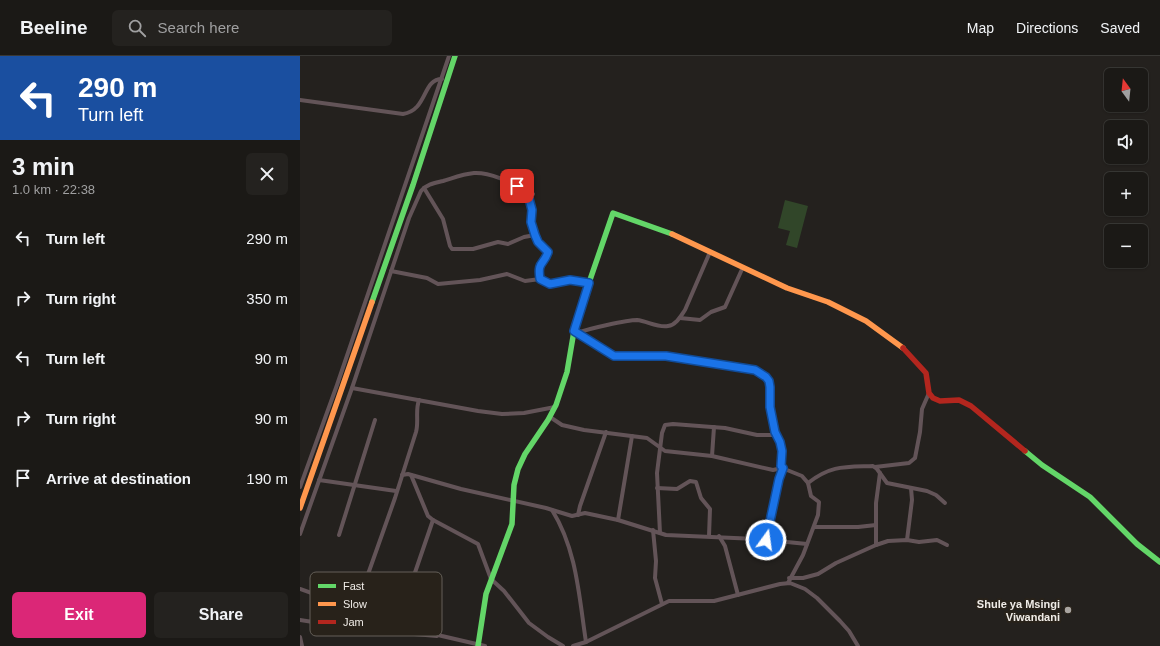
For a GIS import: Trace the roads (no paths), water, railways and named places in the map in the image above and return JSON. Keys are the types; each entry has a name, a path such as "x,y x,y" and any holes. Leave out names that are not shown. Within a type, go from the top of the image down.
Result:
{"main road":[{"path":"300,508 415,177 443,80 455,56"},
{"path":"478,646 485,599 512,524 515,478 520,462 555,407 568,368 575,332 589,283 613,213 673,234 787,288 832,304 866,321 898,343 919,364 927,376 929,393 937,400 959,400 971,406 1042,465 1090,498 1137,544 1160,562"}],"street":[{"path":"300,487 443,80 449,56"},
{"path":"300,100 403,114 414,110 422,100 428,87 434,82 443,80"},
{"path":"300,534 352,388 390,271 409,218 424,188 460,175 479,173 498,178 533,194"},
{"path":"424,188 443,220 452,249 473,249 498,242 508,244 524,237 535,235"},
{"path":"527,191 532,210 531,222 535,235 538,242 548,252 538,269 540,279"},
{"path":"575,332 635,320 667,327 680,318 710,252"},
{"path":"680,318 700,320 712,312 725,307 743,267"},
{"path":"390,271 427,278 438,284 480,280 508,274 525,281 540,279 550,284 570,280 589,283"},
{"path":"575,332 614,356 666,356 743,368 760,372 766,377 770,387 770,407 776,435 781,446 782,468 766,540"},
{"path":"352,388 502,414 524,413 555,407"},
{"path":"808,484 821,474 832,469 909,463 915,458 920,432 922,409 929,393"},
{"path":"368,572 418,425 416,415 419,400"},
{"path":"550,417 562,425 571,427 647,438 665,451 712,456 773,470 782,468 802,476 808,484 811,496 819,505 815,527 801,560 788,581"},
{"path":"339,535 375,420"},
{"path":"660,533 657,473 663,428 668,424 714,427 757,435 776,435"},
{"path":"712,456 714,427"},
{"path":"578,515 606,432"},
{"path":"618,520 632,436"},
{"path":"875,466 889,485 931,493 945,503"},
{"path":"876,545 876,503 880,473"},
{"path":"402,475 411,475 461,489 572,516 585,513 618,520 660,533 719,536 808,544"},
{"path":"411,475 424,509 433,520 478,544 491,579 504,591 529,623 548,638 563,646"},
{"path":"319,480 396,491"},
{"path":"657,488 677,489 690,481 696,482 701,498 710,509 709,536"},
{"path":"907,540 912,500 911,488"},
{"path":"552,510 563,530 571,551 586,642"},
{"path":"415,572 433,520"},
{"path":"815,527 876,525"},
{"path":"653,530 656,561 655,578 662,604"},
{"path":"719,536 725,546 738,595"},
{"path":"573,646 586,642 662,604 676,600 714,601 818,574 836,563 888,541 907,540 919,542 937,540 947,545"},
{"path":"788,581 817,598 845,626 858,646"},
{"path":"300,589 310,592"},
{"path":"300,620 310,621"},
{"path":"442,636 478,646 485,646"},
{"path":"300,637 302,646"}],"place":[{"name":"Shule ya Msingi Viwandani","path":"1068,610"}]}
